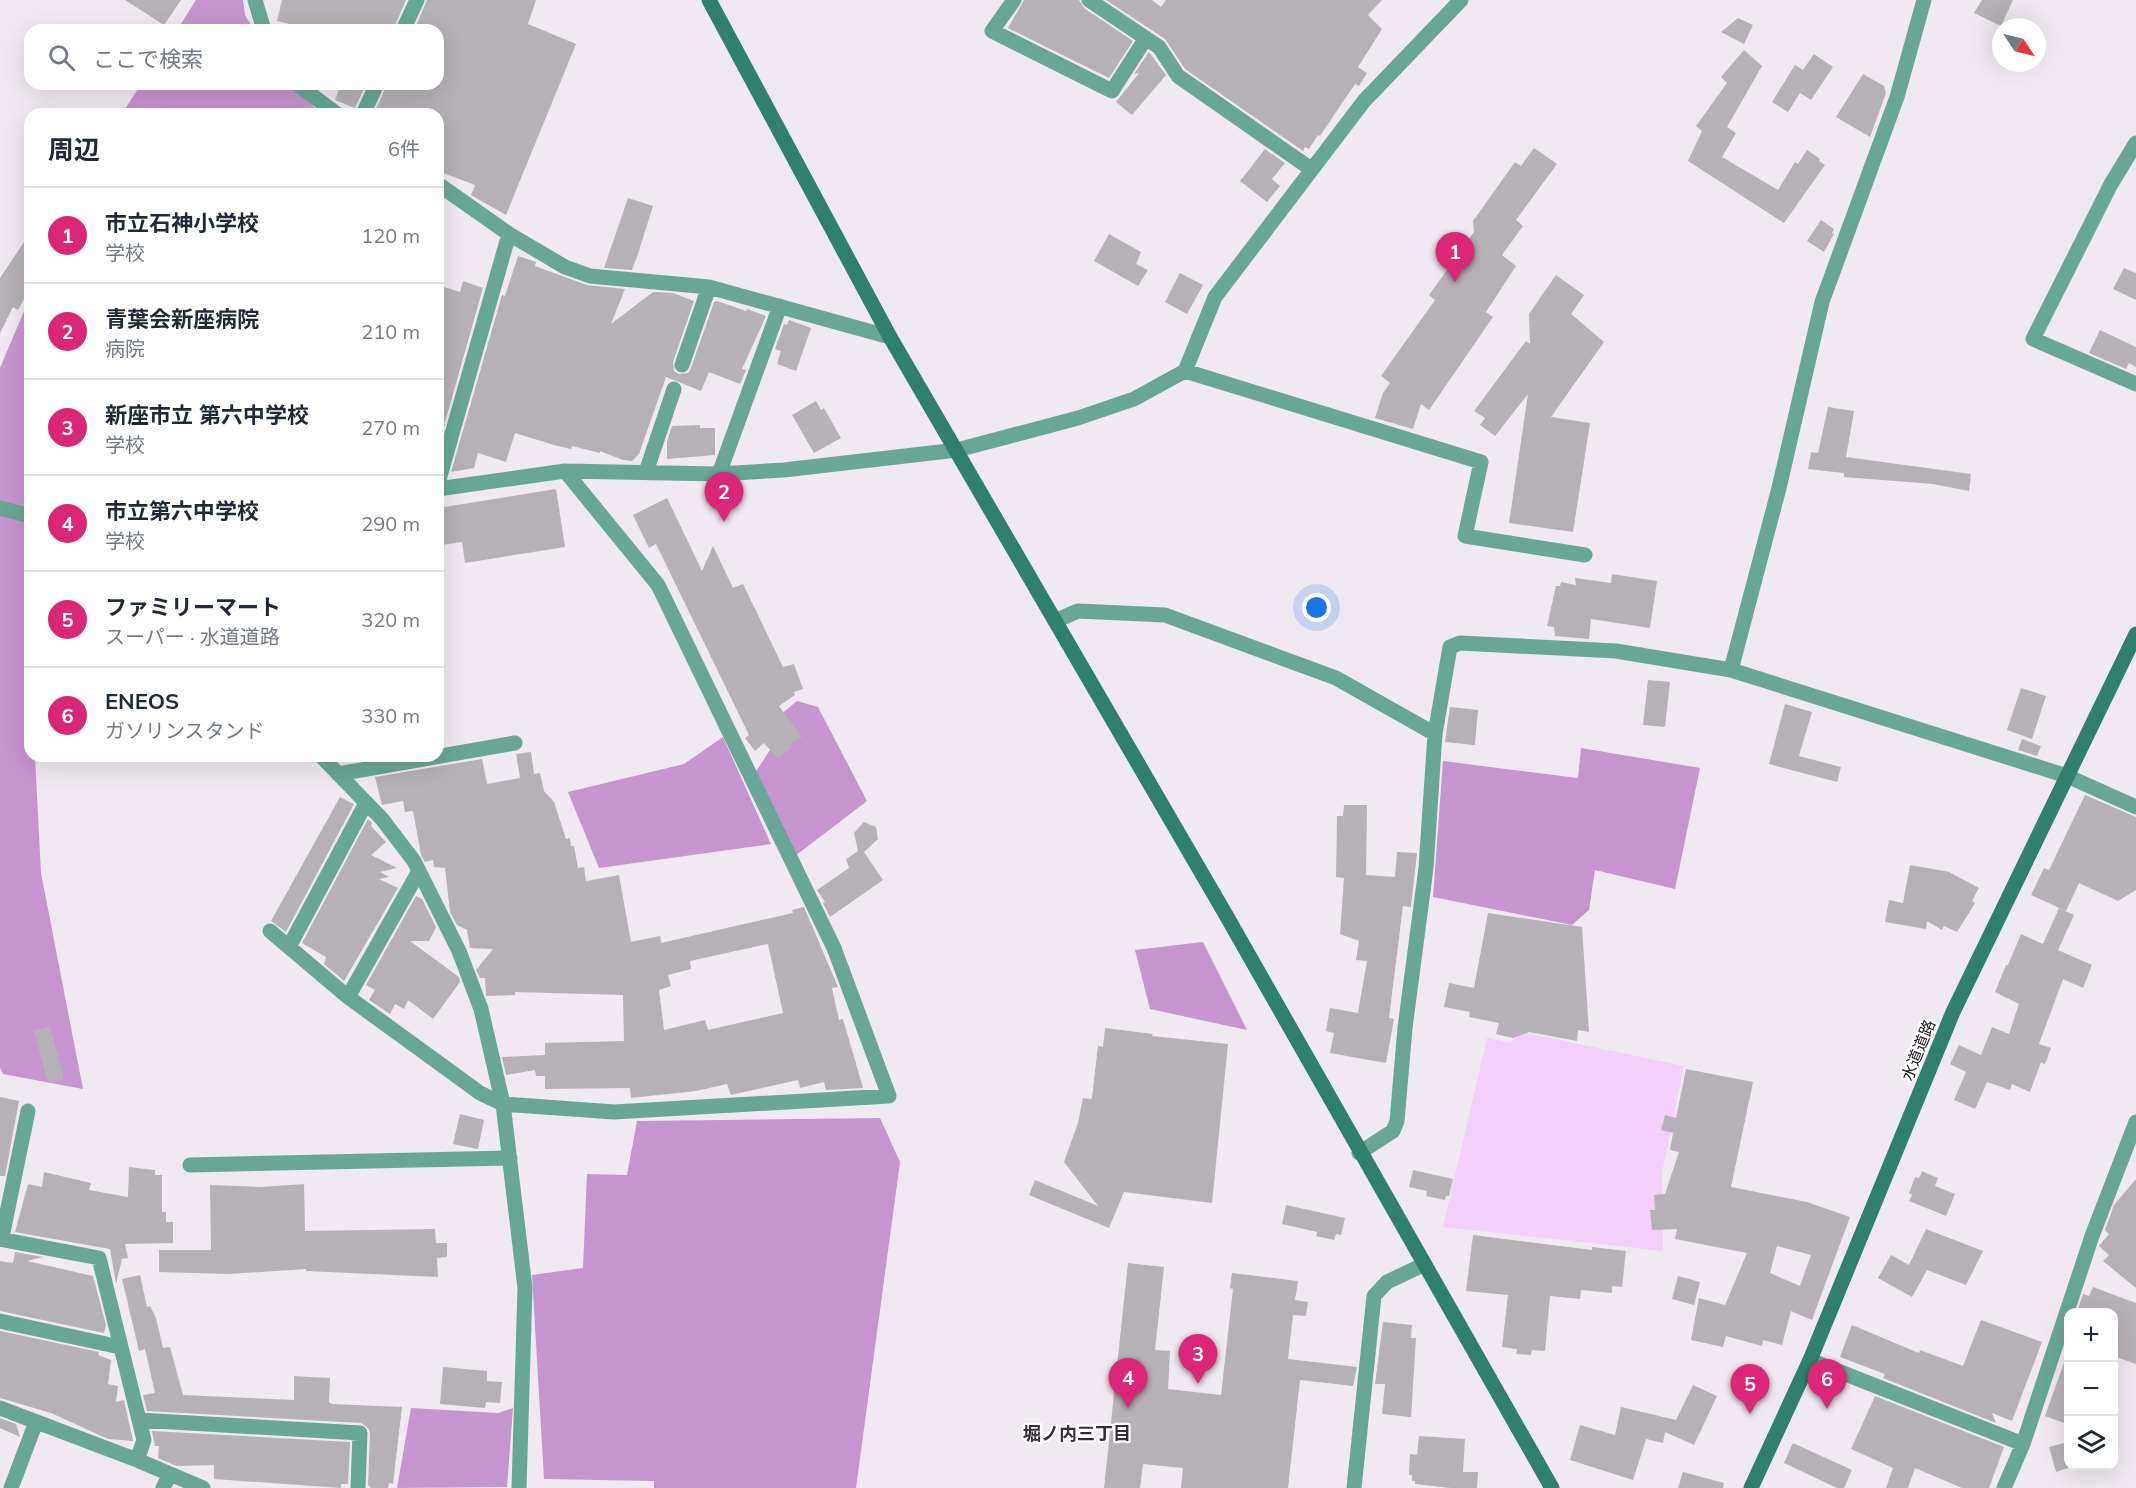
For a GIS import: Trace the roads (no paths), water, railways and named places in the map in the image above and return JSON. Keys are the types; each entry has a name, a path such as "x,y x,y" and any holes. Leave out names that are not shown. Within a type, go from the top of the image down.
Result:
{"street":[{"path":"255,0 262,24"},
{"path":"406,24 417,0"},
{"path":"710,0 890,337 1226,915 1359,1153 1552,1488"},
{"path":"1014,0 992,31 1112,91 1146,38"},
{"path":"1089,0 1159,47 1178,76 1311,169"},
{"path":"444,488 565,471 719,474 784,470 957,450 1078,418 1134,399 1185,371 1215,297 1311,169 1389,72 1430,34 1461,0"},
{"path":"1731,670 1779,488 1822,302 1897,97 1924,0"},
{"path":"305,90 329,108"},
{"path":"366,108 374,90"},
{"path":"2136,143 2111,184 2033,339 2136,384"},
{"path":"444,188 509,234 565,267 590,276 709,287 890,337"},
{"path":"444,462 509,234"},
{"path":"682,365 709,287"},
{"path":"719,474 780,306"},
{"path":"1185,371 1481,462 1465,536 1585,555"},
{"path":"646,472 674,389"},
{"path":"270,931 290,945 348,997 480,1093 503,1104 614,1112 889,1096 834,948 658,585 565,471"},
{"path":"0,508 24,514"},
{"path":"1054,621 1078,611 1165,615 1336,678 1435,734"},
{"name":"水道道路","path":"1751,1488 1810,1360 1953,1012 2136,634"},
{"path":"1359,1153 1393,1131 1397,1121 1405,1028 1426,868 1435,734 1449,647 1460,643 1616,651 1731,670 2067,776 2136,807"},
{"path":"444,755 515,743"},
{"path":"327,762 382,819 419,871 459,951 481,1009 503,1104 525,1288 519,1488"},
{"path":"338,774 407,762"},
{"path":"290,945 366,802"},
{"path":"348,997 419,871"},
{"path":"28,1111 1,1238 99,1258 144,1440 137,1460"},
{"path":"2004,1488 2023,1444 2092,1236 2136,1122"},
{"path":"190,1165 510,1158"},
{"path":"1354,1488 1374,1296 1387,1282 1423,1265"},
{"path":"0,1321 120,1347"},
{"path":"1810,1360 2023,1444"},
{"path":"0,1408 137,1460 203,1488"},
{"path":"139,1420 360,1433 358,1488"},
{"path":"11,1488 36,1422"},
{"path":"163,1488 170,1474"}],"place":[{"name":"市立石神小学校","path":"1455,282"},
{"name":"青葉会新座病院","path":"724,522"},
{"name":"新座市立 第六中学校","path":"1198,1384"},
{"name":"市立第六中学校","path":"1128,1408"},
{"name":"ENEOS","path":"1827,1409"},
{"name":"ファミリーマート","path":"1750,1414"}],"district":[{"name":"堀ノ内三丁目","path":"1077,1434"}]}
